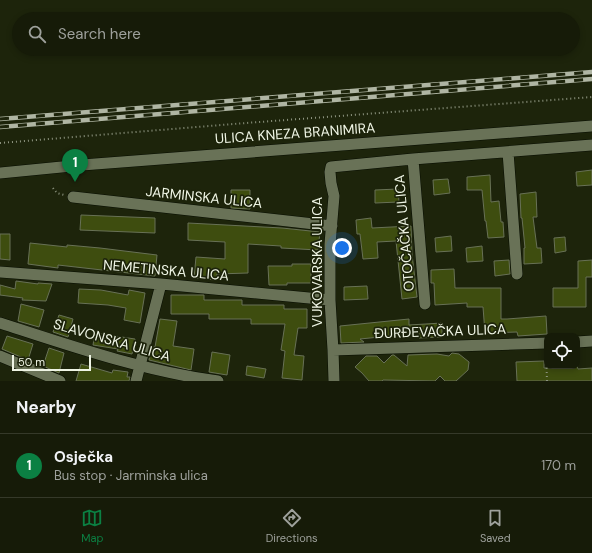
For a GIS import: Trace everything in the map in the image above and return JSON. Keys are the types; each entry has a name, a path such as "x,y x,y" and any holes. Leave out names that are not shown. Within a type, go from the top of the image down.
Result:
{"street":[{"name":"ULICA KNEZA BRANIMIRA","path":"0,173 113,162 592,126"},
{"path":"413,159 592,145"},
{"path":"508,152 517,274"},
{"name":"VUKOVARSKA ULICA","path":"334,381 330,300 330,244 334,196 331,183 331,167 413,159"},
{"name":"OTOČAČKA ULICA","path":"413,159 426,304"},
{"name":"JARMINSKA ULICA","path":"73,198 332,226"},
{"name":"NEMETINSKA ULICA","path":"0,272 161,284 330,300"},
{"path":"136,381 161,284"},
{"name":"SLAVONSKA ULICA","path":"0,323 139,366 194,378 218,381"},
{"path":"580,342 592,341"},
{"name":"ĐURĐEVAČKA ULICA","path":"333,350 544,343"},
{"path":"0,356 60,381"}],"path":[{"path":"0,143 592,97"},
{"path":"547,369 547,381"}],"building":[{"path":"592,170 592,185 577,186 576,172"},
{"path":"490,175 491,202 499,201 504,237 488,238 482,190 467,190 467,177"},
{"path":"448,179 450,193 434,195 433,180"},
{"path":"398,189 399,202 375,203 375,190"},
{"path":"231,190 250,190 250,209 231,208"},
{"path":"536,192 537,217 533,217 537,248 541,248 542,263 524,264 525,248 521,218 520,194"},
{"path":"81,215 155,218 155,233 80,230"},
{"path":"371,218 372,228 411,226 412,254 417,297 402,299 396,241 377,242 378,258 363,259 360,234 357,234 356,220"},
{"path":"188,223 282,228 320,232 318,250 248,244 248,273 217,274 216,280 194,278 196,257 225,259 225,242 188,240"},
{"path":"0,234 10,234 10,260 0,259"},
{"path":"451,236 452,251 436,252 435,238"},
{"path":"565,237 566,251 555,253 554,238"},
{"path":"30,243 67,247 67,245 100,248 157,255 155,276 58,265 58,268 28,264"},
{"path":"482,246 483,261 467,262 466,248"},
{"path":"509,260 510,274 495,276 494,261"},
{"path":"592,260 592,277 586,277 586,307 553,307 553,288 578,288 578,261"},
{"path":"292,264 311,264 311,283 269,285 268,266 292,266"},
{"path":"454,269 455,288 501,288 501,319 546,316 547,333 518,336 517,332 485,333 483,307 467,307 467,303 435,305 434,283 431,283 431,270"},
{"path":"16,281 52,284 46,301 22,300 23,298 0,295 0,285 15,289"},
{"path":"367,286 368,299 344,300 344,287"},
{"path":"79,289 101,290 128,295 129,290 145,293 140,323 124,320 126,308 78,303"},
{"path":"171,295 204,295 204,300 242,300 242,305 284,305 284,309 307,309 307,328 298,328 294,355 304,356 302,380 282,378 285,351 281,350 285,324 251,324 251,319 209,319 209,314 171,314"},
{"path":"21,304 44,310 39,327 18,321"},
{"path":"59,315 73,319 68,337 53,332"},
{"path":"160,319 177,321 173,346 194,349 191,370 149,360 152,347 155,347"},
{"path":"409,319 409,325 442,323 442,337 419,338 419,333 360,339 364,342 341,343 340,326"},
{"path":"95,333 135,339 132,354 117,351 118,349 93,345"},
{"path":"7,336 33,344 28,360 2,349"},
{"path":"49,348 64,353 59,373 43,366"},
{"path":"212,352 230,355 227,375 209,372"},
{"path":"452,353 459,354 469,362 468,370 456,381 445,381 440,376 435,381 369,381 355,367 366,356 377,356 384,363 392,355 394,355 407,366 408,355 437,354 449,356"},
{"path":"544,361 544,369 592,368 592,381 517,381 516,362"},
{"path":"81,364 112,373 113,370 128,372 127,377 130,377 129,381 76,381"},
{"path":"247,366 266,369 264,378 246,375"}],"railway":[{"path":"0,119 592,72"},
{"path":"0,127 592,79"}],"place":[{"name":"Osječka","path":"75,182"}]}
